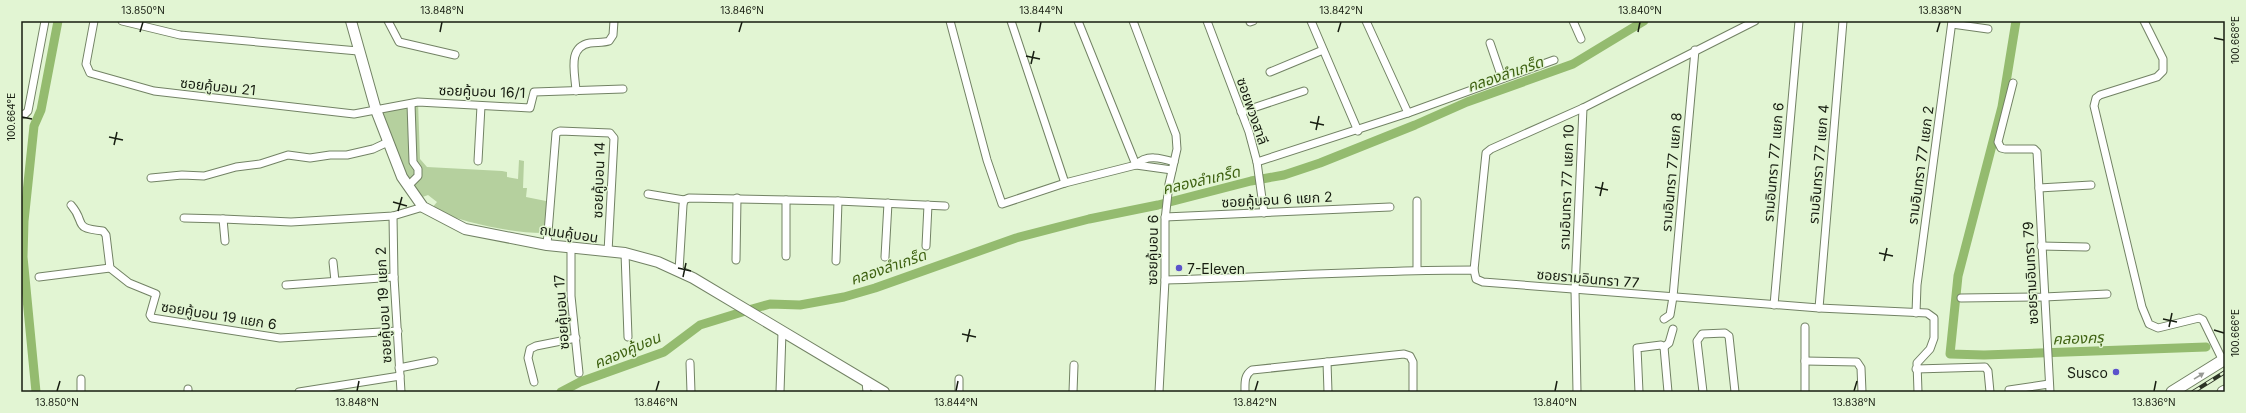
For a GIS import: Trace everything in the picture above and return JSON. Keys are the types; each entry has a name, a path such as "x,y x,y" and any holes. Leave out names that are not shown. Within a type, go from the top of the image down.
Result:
{"main road":[{"name":"ถนนคู้บอน","path":"351,21 358,51 376,110 388,142 402,177 423,207 465,229 572,249 624,253 658,262 679,271 726,298 867,387 884,392"},
{"path":"2172,392 2224,360"}],"street":[{"path":"21,115 26,114 28,111 45,21"},
{"name":"ซอยคู้บอน 21","path":"94,21 86,64 90,73 154,91 354,114 376,110"},
{"path":"122,21 180,35 358,51"},
{"path":"388,21 399,42 455,55"},
{"path":"576,91 574,58 577,49 580,46 590,43 609,41 614,35 614,21"},
{"path":"950,21 987,160 1001,202 1005,204 1065,183 1136,165 1172,170"},
{"path":"1011,21 1065,183"},
{"path":"1078,21 1136,165"},
{"name":"ซอยคู้บอน 6","path":"1133,21 1176,135 1177,149 1168,184 1165,217 1165,280 1159,392"},
{"name":"ซอยพวงสาลี","path":"1207,21 1249,132 1257,163 1264,213"},
{"path":"1311,21 1358,130"},
{"path":"1366,21 1408,113"},
{"path":"1573,21 1580,39"},
{"path":"1165,280 1417,270 1474,270 1486,153 1491,149 1583,108 1695,50 1755,21"},
{"name":"รามอินทรา 77 แยก 6","path":"1774,305 1798,21"},
{"name":"รามอินทรา 77 แยก 4","path":"1819,308 1844,21"},
{"path":"2144,21 2163,58 2163,71 2156,77 2100,95 2096,98 2094,106 2142,307 2149,324 2158,328 2199,318 2203,320 2224,360"},
{"path":"1952,22 1988,29"},
{"name":"รามอินทรา 77 แยก 2","path":"1916,313 1916,284 1952,22"},
{"path":"1490,43 1502,78"},
{"path":"1270,72 1323,50"},
{"name":"รามอินทรา 77 แยก 8","path":"1664,319 1670,315 1673,297 1695,50"},
{"path":"1257,163 1408,113 1554,60"},
{"name":"ซอยรามอินทรา 79","path":"2013,83 1998,142 2001,148 2034,149 2037,152 2050,392"},
{"name":"ซอยคู้บอน 16/1","path":"376,110 418,102 530,108 534,92 623,90"},
{"path":"1241,112 1304,91"},
{"path":"408,186 418,176 418,169 413,162 411,104"},
{"path":"478,161 481,106"},
{"name":"รามอินทรา 77 แยก 10","path":"1577,392 1576,290 1583,108"},
{"name":"ซอยคู้บอน 14","path":"547,245 555,137 560,131 610,133 614,138 608,252"},
{"path":"151,178 182,175 204,176 236,167 260,164 288,155 310,158 330,155 347,155 373,149 388,142"},
{"path":"1136,165 1141,160 1150,157 1174,162"},
{"path":"2039,188 2091,185"},
{"path":"648,194 684,200 738,198 945,206"},
{"path":"736,260 738,198"},
{"path":"679,271 684,200"},
{"path":"786,200 786,256"},
{"path":"836,261 838,201"},
{"path":"1417,201 1417,270"},
{"path":"885,257 888,203"},
{"path":"39,278 110,268 106,235 103,231 85,229 81,226 76,210 71,205"},
{"path":"926,246 928,205"},
{"path":"184,218 291,222 392,216 423,207"},
{"name":"ซอยคู้บอน 6 แยก 2","path":"1165,217 1390,207"},
{"name":"ซอยคู้บอน 19 แยก 2","path":"392,216 401,392"},
{"path":"223,219 225,241"},
{"path":"2042,246 2086,248"},
{"name":"ซอยคู้บอน 17","path":"572,249 571,296 579,373"},
{"path":"624,253 628,337"},
{"path":"333,262 335,282"},
{"name":"ซอยคู้บอน 19 แยก 6","path":"110,268 129,283 156,294 150,315 152,318 280,338 398,331"},
{"name":"ซอยรามอินทรา 77","path":"1474,270 1476,279 1483,282 1774,305 1916,313 1932,316 1935,326 1934,338 1930,349 1918,360 1916,369"},
{"path":"286,285 394,277"},
{"path":"1961,298 2044,297 2107,294"},
{"path":"1805,327 1805,392"},
{"path":"1664,347 1669,343 1673,329"},
{"path":"780,392 782,332"},
{"path":"1703,392 1697,341 1702,334 1725,333 1729,336 1735,392"},
{"path":"534,382 528,358 530,349 536,346 576,338"},
{"path":"1639,392 1637,348 1661,345 1664,347"},
{"path":"1664,347 1668,392"},
{"path":"1245,392 1245,379 1247,373 1252,370 1404,354 1410,356 1413,362 1413,392"},
{"path":"400,368 434,361"},
{"path":"1805,361 1857,362 1861,368 1862,392"},
{"path":"1328,362 1328,392"},
{"path":"690,363 691,392"},
{"path":"1073,392 1074,365"},
{"path":"1918,392 1916,369 1985,367 1988,371 1990,392"},
{"path":"299,392 340,389 400,376"},
{"path":"959,378 959,392"},
{"path":"80,392 81,379"},
{"path":"2009,390 2049,384"}],"green space":[{"path":"418,102 420,159 427,167 502,171 507,172 507,177 518,179 519,160 524,161 523,188 527,188 526,197 546,201 546,233 518,232 472,223 431,209 437,202 428,195 420,198 403,172 379,112"}],"waterway":[{"name":"คลองคู้บอน","path":"36,392 23,257 24,221 34,126 41,110 58,21"},
{"name":"คลองลำเกร็ด","path":"561,392 580,382 664,352 700,325 752,309 770,304 800,305 844,297 875,288 1016,238 1089,219 1158,205 1251,181 1284,175 1320,163 1415,125 1467,102 1573,64 1644,21"},
{"name":"คลองครุ","path":"2016,21 2002,107 1958,276 1950,354 1984,355 2206,347"}],"railway":[{"path":"2193,392 2225,372"}],"place":[{"name":"7-Eleven","path":"1179,268"},
{"name":"Susco","path":"2116,372"}]}
